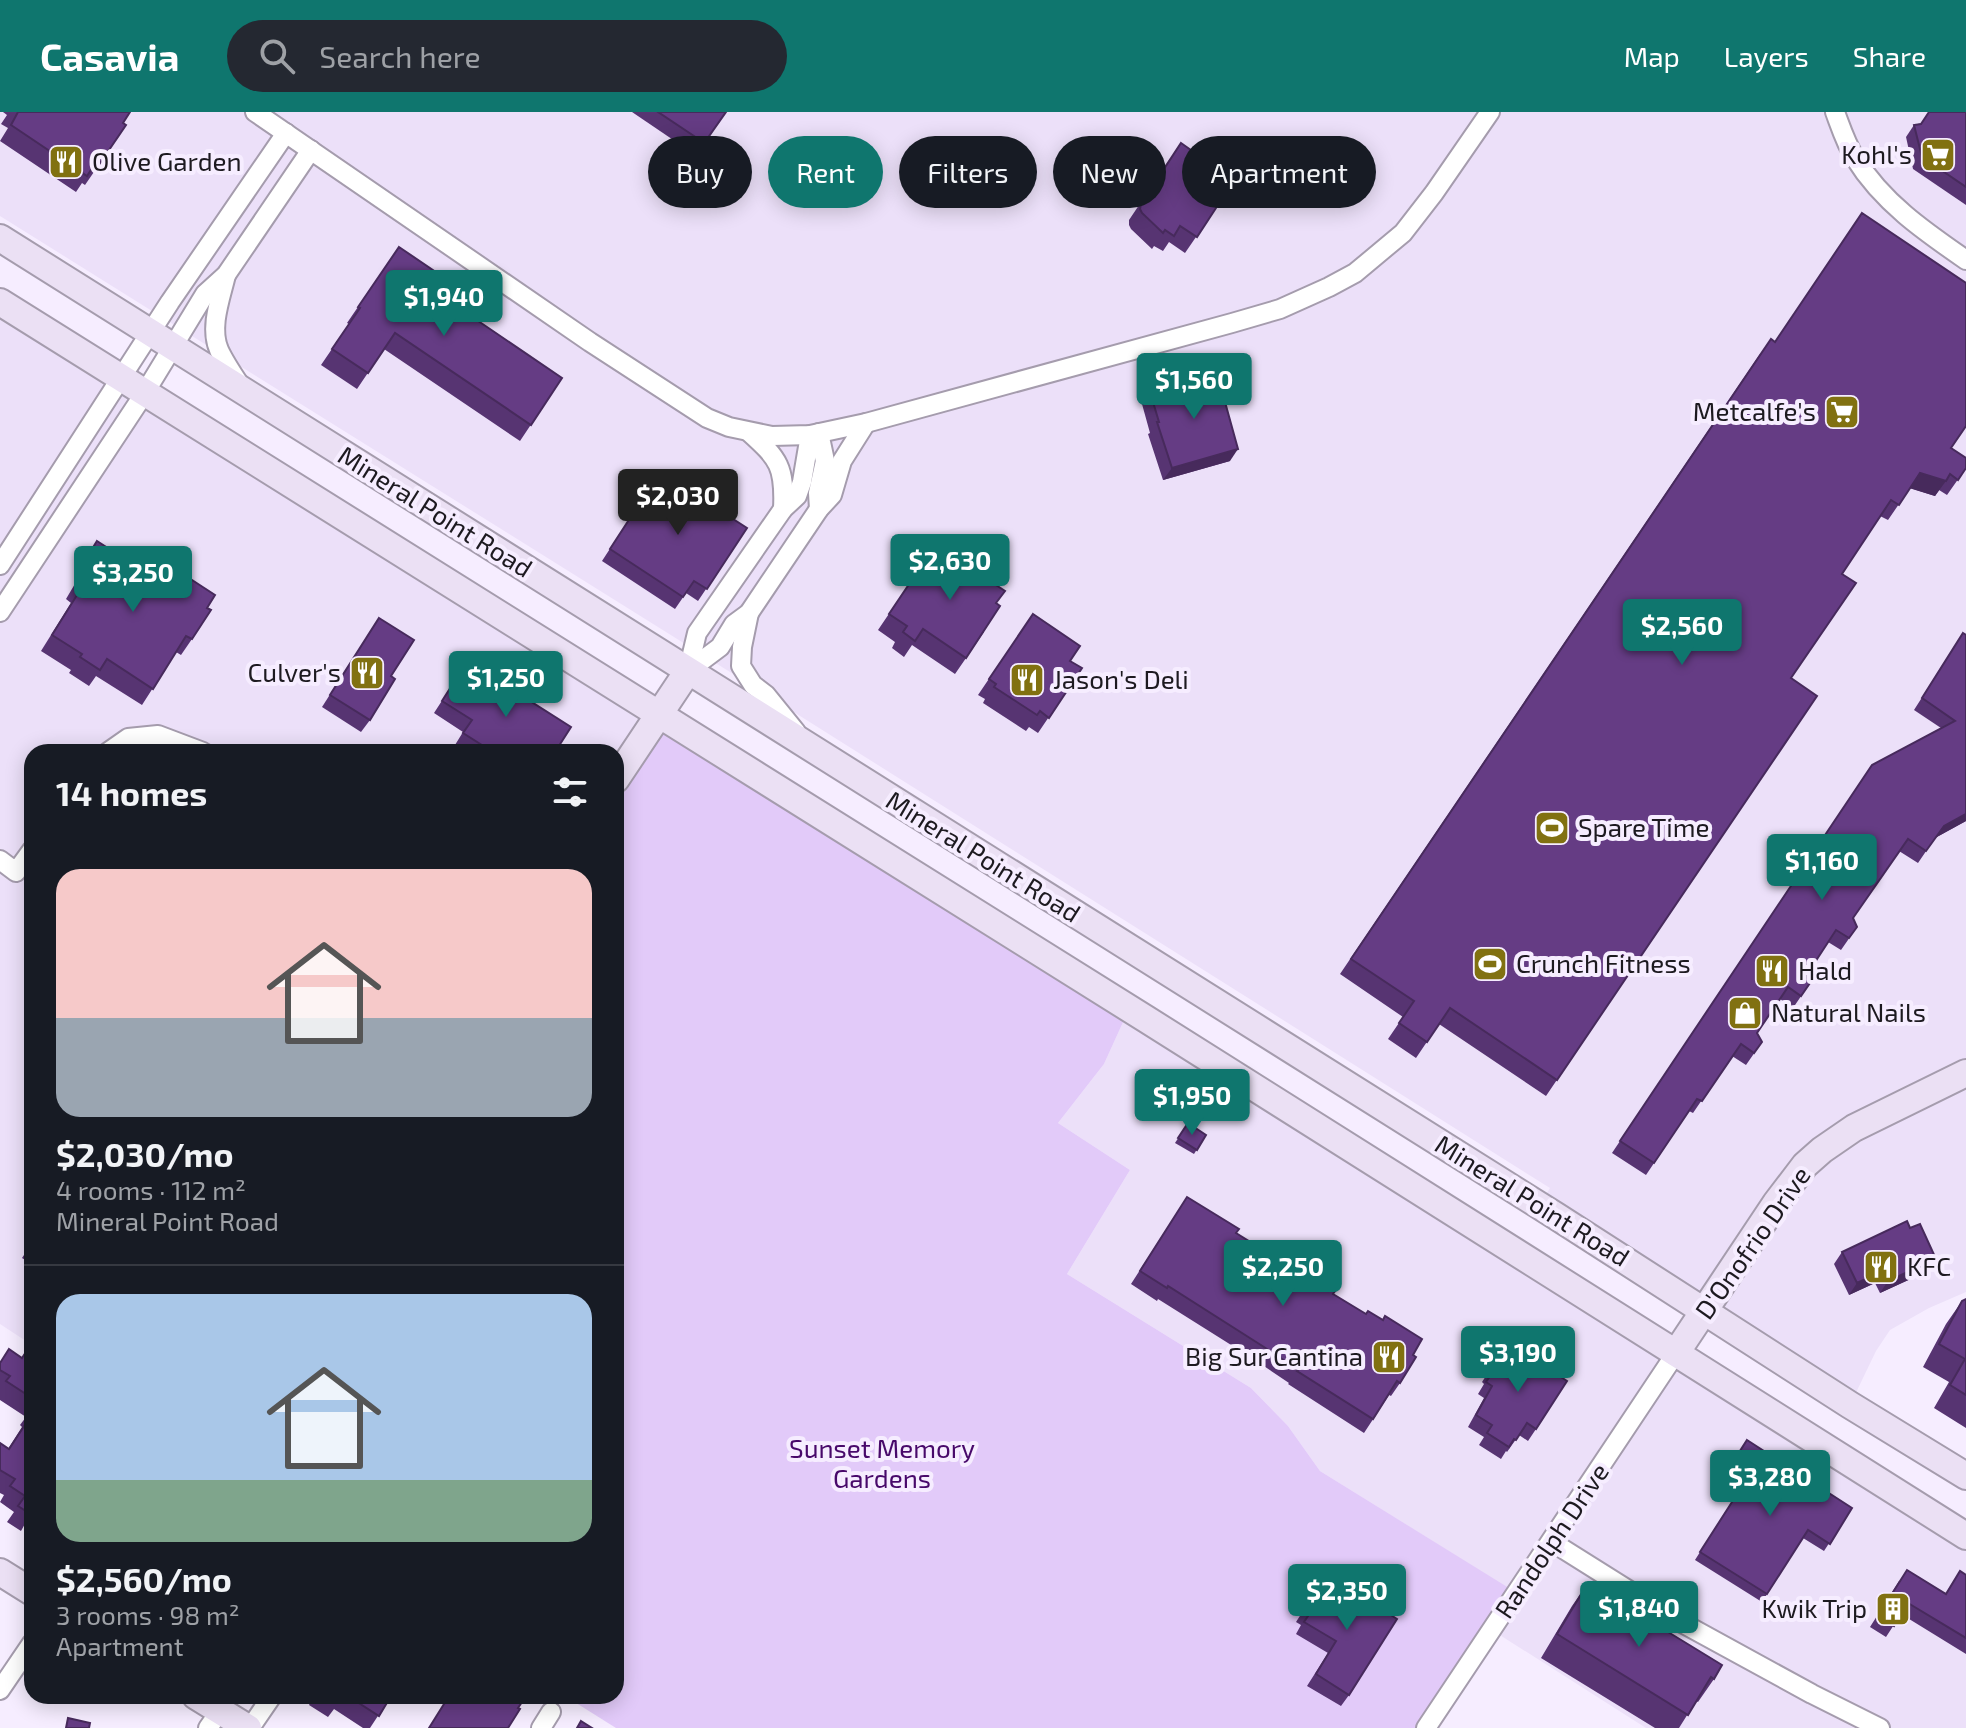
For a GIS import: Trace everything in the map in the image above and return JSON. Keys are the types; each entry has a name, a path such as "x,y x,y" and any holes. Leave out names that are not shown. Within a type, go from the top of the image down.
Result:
{"main road":[{"name":"Mineral Point Road","path":"0,238 1966,1476"},
{"name":"Mineral Point Road","path":"0,302 1966,1536"},
{"path":"624,767 688,671"},
{"name":"D'Onofrio Drive","path":"1676,1353 1776,1203 1805,1165 1854,1128 1966,1073"},
{"path":"0,1572 24,1587"},
{"path":"214,1720 249,1728"}],"street":[{"path":"255,112 692,409 723,425 772,436 814,434 866,423 1244,320 1280,309 1329,287 1355,273 1403,233 1490,112"},
{"path":"1835,112 1853,155 1884,196 1921,228 1966,260"},
{"path":"0,612 144,394 161,340 286,133"},
{"path":"0,565 121,379 226,275 311,150"},
{"path":"226,275 216,341 244,392"},
{"path":"688,671 720,647 734,624 749,613 819,509 832,495 842,461 866,423"},
{"path":"748,432 770,451 778,463 782,475 783,509"},
{"path":"688,671 697,633 783,509 797,496 814,434"},
{"path":"814,434 825,461 818,493 819,509"},
{"path":"749,613 741,666 753,685 766,695 807,747"},
{"path":"119,744 128,738 158,735 182,744"},
{"path":"0,860 16,872 24,861"},
{"name":"Randolph Drive","path":"1426,1728 1676,1353"},
{"path":"1552,1542 1673,1618 1880,1728"},
{"path":"0,1690 24,1655"},
{"path":"249,1728 266,1704"},
{"path":"541,1728 551,1712"}],"shaded area":[{"path":"0,112 1966,112 1966,1292 1890,1330 1876,1351 1850,1405 1539,1206 1550,1188 0,216"},
{"path":"0,302 659,715 624,767 624,744 24,744 24,1340 0,1324"},
{"path":"1129,1009 1966,1536 1966,1728 1646,1728 1492,1630 1516,1593 1320,1471 1288,1426 1251,1388 1067,1274 1130,1170 1058,1123 1104,1064"}],"green space":[{"name":"Sunset Memory Gardens","path":"659,715 1129,1009 1104,1064 1058,1123 1130,1170 1067,1274 1251,1388 1288,1426 1320,1471 1517,1593 1426,1728 616,1728 578,1704 624,1704 624,767"}],"building":[{"name":"Olive Garden","path":"18,112 130,112 123,123 126,125 96,169 93,167 87,176 11,125"},
{"path":"658,112 726,112 709,136 694,136"},
{"name":"Kohl's","path":"1929,112 1966,112 1966,187 1922,157 1914,125 1921,124"},
{"path":"1181,143 1182,208 1216,208 1197,237 1180,226 1174,236 1165,230 1163,233 1140,209 1166,208 1166,166"},
{"path":"1862,213 1966,283 1966,426 1951,448 1966,458 1966,468 1958,480 1950,474 1946,481 1920,473 1899,505 1891,500 1842,574 1856,583 1791,678 1817,696 1557,1080 1450,1008 1427,1042 1399,1023 1414,1001 1351,959 1771,339 1775,342"},
{"path":"399,247 449,281 440,295 562,378 531,425 395,333 368,373 332,349"},
{"path":"1217,373 1238,449 1172,468 1150,392"},
{"path":"660,472 747,528 707,589 694,581 683,597 610,549"},
{"path":"97,541 128,561 140,558 150,564 155,556 215,595 207,608 211,610 192,639 186,636 153,689 107,659 100,670 52,635 82,587 77,583"},
{"path":"949,546 991,574 987,579 1005,591 996,603 1000,606 966,658 923,629 915,641 903,632 907,626 889,614 922,565 931,572"},
{"name":"Jason's Deli","path":"1033,614 1080,646 1070,661 1082,668 1049,718 1040,711 1037,715 994,687 996,684 989,679"},
{"name":"Culver's","path":"379,618 414,640 391,676 395,679 370,720 330,695"},
{"path":"1963,633 1966,635 1966,814 1944,826 1926,851 1908,839 1853,918 1857,927 1849,938 1836,930 1806,976 1810,983 1801,996 1788,987 1757,1033 1762,1042 1754,1053 1741,1044 1702,1101 1697,1099 1654,1163 1620,1141 1872,765 1955,721 1922,698"},
{"path":"458,676 488,695 497,680 571,727 560,744 480,744 463,733 472,720 442,701"},
{"path":"1188,1123 1206,1135 1197,1150 1178,1138"},
{"path":"1187,1197 1239,1229 1236,1233 1281,1261 1285,1256 1295,1259 1338,1287 1333,1294 1366,1314 1368,1311 1383,1320 1385,1316 1422,1339 1413,1355 1416,1357 1373,1419 1140,1271"},
{"name":"KFC","path":"1907,1221 1910,1228 1920,1224 1936,1259 1888,1281 1883,1271 1857,1283 1842,1252"},
{"path":"1966,1299 1966,1395 1950,1385 1965,1359 1939,1344 1962,1301"},
{"path":"1512,1342 1567,1381 1536,1429 1527,1423 1509,1447 1487,1433 1492,1425 1476,1415 1492,1386 1486,1382 1493,1372 1490,1370 1505,1347 1508,1348"},
{"path":"9,1349 22,1358 24,1355 24,1393 6,1381 10,1376 0,1370 0,1363"},
{"path":"24,1426 24,1495 10,1486 15,1479 0,1470 0,1443 9,1449"},
{"path":"1747,1440 1852,1508 1830,1544 1808,1530 1767,1594 1700,1552 1741,1488 1724,1476"},
{"path":"1907,1570 1946,1594 1960,1571 1966,1575 1966,1638 1908,1603 1894,1626 1878,1616"},
{"path":"1332,1577 1397,1619 1349,1695 1316,1674 1336,1641 1304,1622 1310,1613 1305,1610 1321,1583 1326,1586"},
{"path":"1588,1583 1722,1665 1688,1715 1557,1634"},
{"path":"360,1704 386,1704 379,1716"},
{"path":"444,1704 521,1704 508,1728 429,1728"},
{"path":"68,1718 90,1723 89,1728 66,1728"},
{"path":"581,1721 592,1728 577,1728"}],"place":[{"name":"Kohl's","path":"1938,155"},
{"name":"Olive Garden","path":"66,162"},
{"name":"Metcalfe's","path":"1842,412"},
{"name":"Culver's","path":"367,673"},
{"name":"Jason's Deli","path":"1027,680"},
{"name":"Spare Time","path":"1552,828"},
{"name":"Crunch Fitness","path":"1490,964"},
{"name":"Hald","path":"1772,971"},
{"name":"Natural Nails","path":"1745,1013"},
{"name":"KFC","path":"1881,1267"},
{"name":"Big Sur Cantina","path":"1389,1357"},
{"name":"Kwik Trip","path":"1893,1609"}]}
